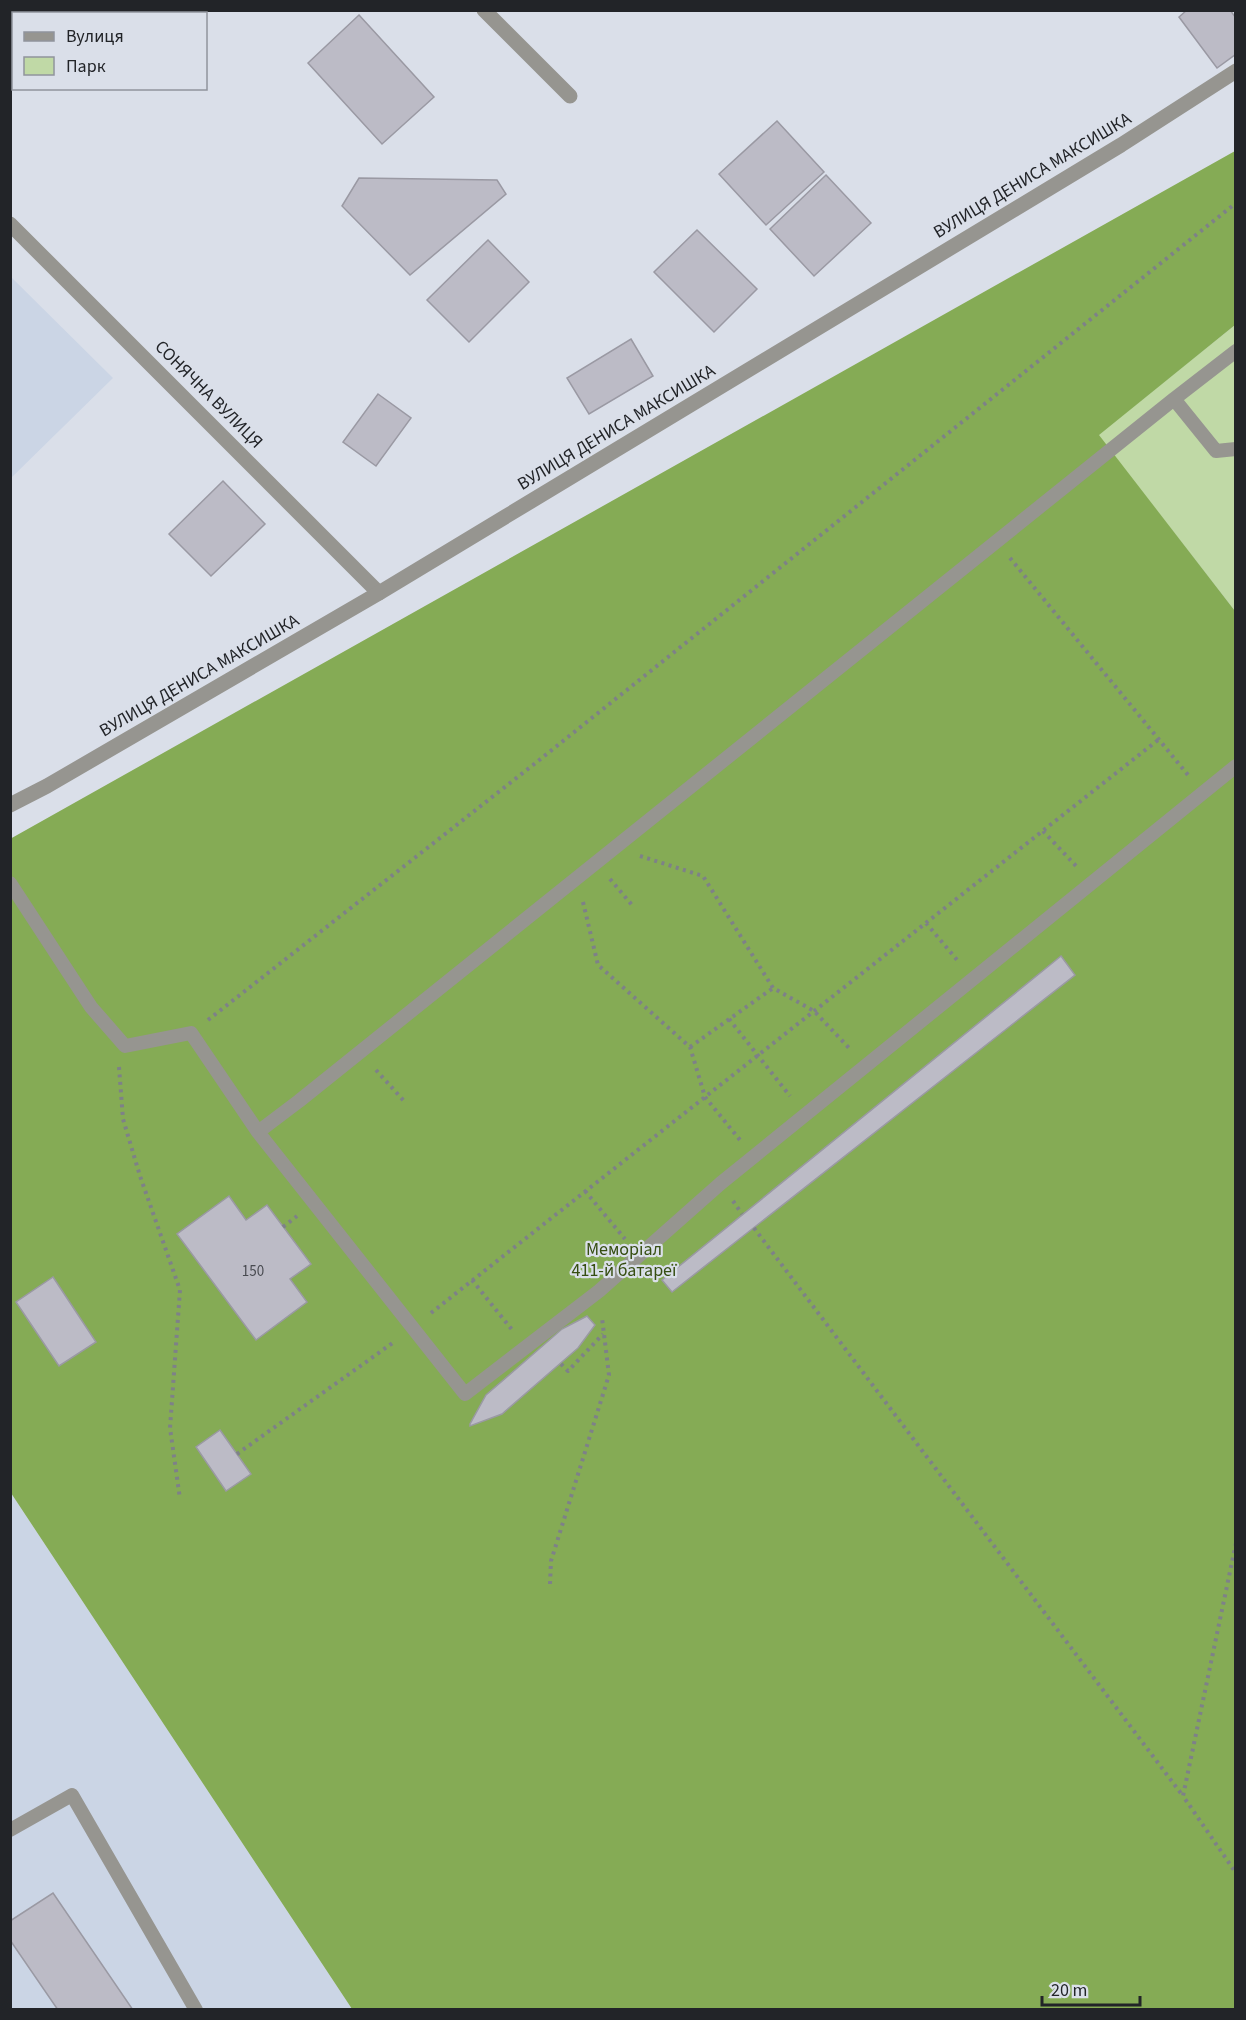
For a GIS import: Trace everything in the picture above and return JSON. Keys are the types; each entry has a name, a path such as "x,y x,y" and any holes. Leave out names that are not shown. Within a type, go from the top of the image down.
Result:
{"street":[{"path":"484,10 570,96"},
{"name":"ВУЛИЦЯ ДЕНИСА МАКСИШКА","path":"10,805 57,780 379,592 1121,145 1236,71"},
{"name":"СОНЯЧНА ВУЛИЦЯ","path":"10,224 379,592"}],"lane":[{"path":"258,1132 1236,351"},
{"path":"1174,399 1216,452 1236,449"},
{"path":"10,883 91,1007 125,1046 191,1033 258,1132 465,1394 599,1291 753,1156 1236,766"},
{"path":"10,1830 72,1795 196,2010"}],"path":[{"path":"191,1033 533,765 1236,203"},
{"path":"997,541 1202,793"},
{"path":"237,1454 413,1329 472,1280 1158,740"},
{"path":"1043,831 1090,882"},
{"path":"615,848 703,876 773,988 814,1011 866,1065"},
{"path":"597,862 632,905"},
{"path":"577,878 598,964 690,1047 705,1097 753,1156"},
{"path":"926,923 973,978"},
{"path":"690,1047 773,988"},
{"path":"729,1020 805,1114"},
{"path":"125,1046 119,1070 123,1119 140,1176 180,1290 170,1428 180,1499"},
{"path":"359,1051 404,1101"},
{"path":"585,1191 638,1256"},
{"path":"754,1228 1183,1796 1236,1874"},
{"path":"472,1280 526,1347"},
{"path":"550,1584 550,1561 609,1375 599,1291"},
{"path":"561,1364 568,1371 604,1334"},
{"path":"1183,1796 1236,1543"}],"shaded area":[{"path":"11,277 113,378 11,478"},
{"path":"11,1493 352,2009 11,2009"}],"green space":[{"name":"Меморіал 411-й батареї","path":"1235,151 1235,325 1099,435 1235,611 1235,2009 352,2009 11,1493 10,839"},
{"path":"1235,325 1235,611 1098,435"}],"building":[{"path":"1187,10 1230,10 1236,18 1236,54 1217,68 1179,17"},
{"path":"359,15 434,97 382,144 308,63"},
{"path":"777,121 824,172 766,225 719,174"},
{"path":"826,175 871,223 814,276 770,229"},
{"path":"359,178 497,180 506,194 410,275 342,206"},
{"path":"697,230 757,289 714,332 654,272"},
{"path":"488,240 529,282 469,342 427,300"},
{"path":"631,339 653,376 589,414 567,378"},
{"path":"378,394 411,418 376,466 343,442"},
{"path":"223,481 265,524 211,576 169,534"},
{"path":"1061,956 1075,975 672,1292 662,1280"},
{"path":"229,1196 246,1220 267,1205 311,1264 290,1279 307,1302 256,1340 177,1234"},
{"path":"53,1277 96,1342 59,1366 16,1302"},
{"path":"587,1316 595,1325 578,1348 502,1414 470,1426 486,1395 562,1329"},
{"path":"220,1430 251,1474 226,1491 196,1447"},
{"path":"53,1893 133,2010 58,2010 10,1940 10,1921"}]}
